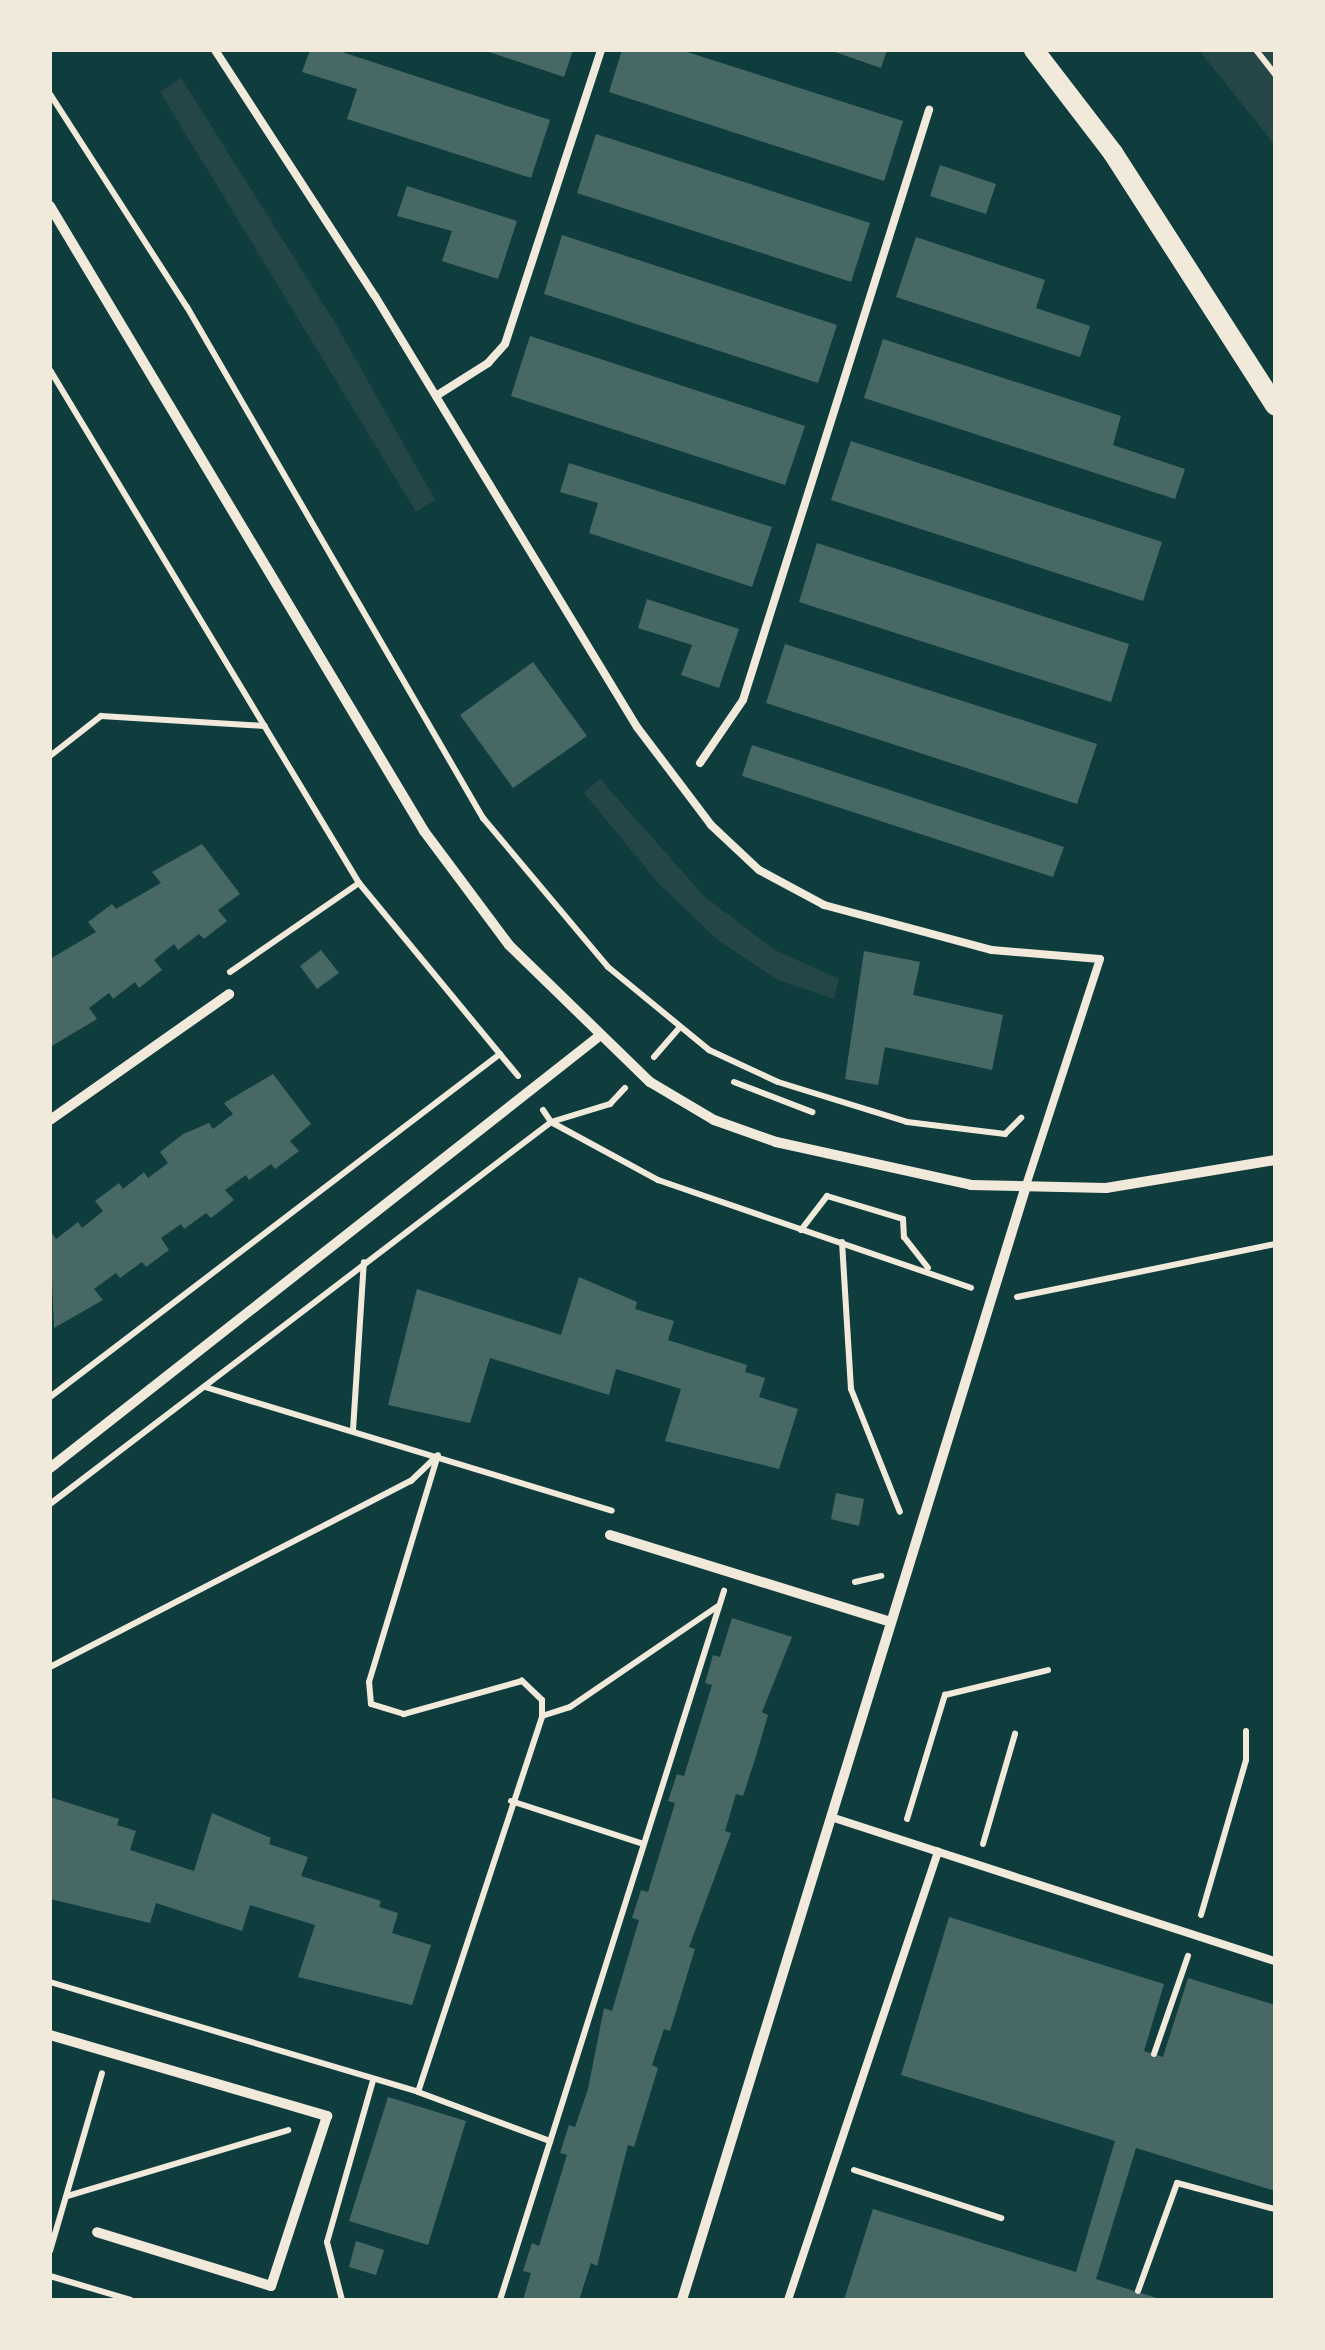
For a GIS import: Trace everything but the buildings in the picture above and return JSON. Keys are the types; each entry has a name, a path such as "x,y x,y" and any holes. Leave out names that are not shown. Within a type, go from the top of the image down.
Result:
{"main road":[{"path":"1034,50 1114,153 1275,405"}],"street":[{"path":"50,206 424,830 509,945 598,1037 650,1082 714,1120 760,1137 914,1178 1025,1189 1106,1188 1275,1160"},
{"path":"50,1120 229,994"},
{"path":"50,1468 598,1037"},
{"path":"682,2300 1025,1189"},
{"path":"610,1535 891,1622"},
{"path":"50,2035 326,2116 272,2286 96,2232"}],"lane":[{"path":"215,50 436,396 637,726 688,799 734,850 786,887 864,918 992,950 1100,959 1025,1189"},
{"path":"436,396 488,363 505,344 601,50"},
{"path":"700,763 742,700 929,110"},
{"path":"831,1817 1275,1961"},
{"path":"788,2300 938,1851"},
{"path":"272,2286 275,2300"}],"path":[{"path":"1256,50 1275,74"},
{"path":"50,94 187,307 483,818 551,905 630,988 710,1050 749,1070 907,1122 1005,1134 1029,1103"},
{"path":"50,756 102,716 266,726"},
{"path":"50,1397 500,1054"},
{"path":"749,1070 738,1084 812,1112"},
{"path":"796,1106 802,1090"},
{"path":"50,1504 551,1122"},
{"path":"800,1230 827,1196 903,1219 904,1237 928,1269"},
{"path":"842,1242 851,1389 900,1514"},
{"path":"354,1430 364,1261"},
{"path":"205,1387 628,1516"},
{"path":"50,1667 411,1481 438,1455"},
{"path":"418,2092 542,1716 542,1700 522,1680 404,1714 370,1704 369,1682 438,1455"},
{"path":"500,2300 729,1573"},
{"path":"842,1578 860,1584 882,1575"},
{"path":"542,1716 570,1707 719,1606"},
{"path":"901,1840 945,1695 1048,1670"},
{"path":"1154,2054 1195,1935 1246,1760 1246,1731"},
{"path":"977,1864 1015,1734"},
{"path":"512,1800 644,1844"},
{"path":"50,1982 418,2092 550,2141"},
{"path":"50,2252 108,2052"},
{"path":"342,2300 327,2242 374,2081"},
{"path":"67,2196 326,2116"},
{"path":"834,2163 1002,2218"},
{"path":"1138,2291 1177,2182 1275,2210"},
{"path":"50,2276 131,2300"}],"shaded area":[{"path":"1199,50 1275,50 1275,145"},
{"path":"181,78 334,321 435,500 416,512 160,92"},
{"path":"600,779 704,896 775,950 839,979 834,999 778,980 719,941 659,884 584,793"}]}
